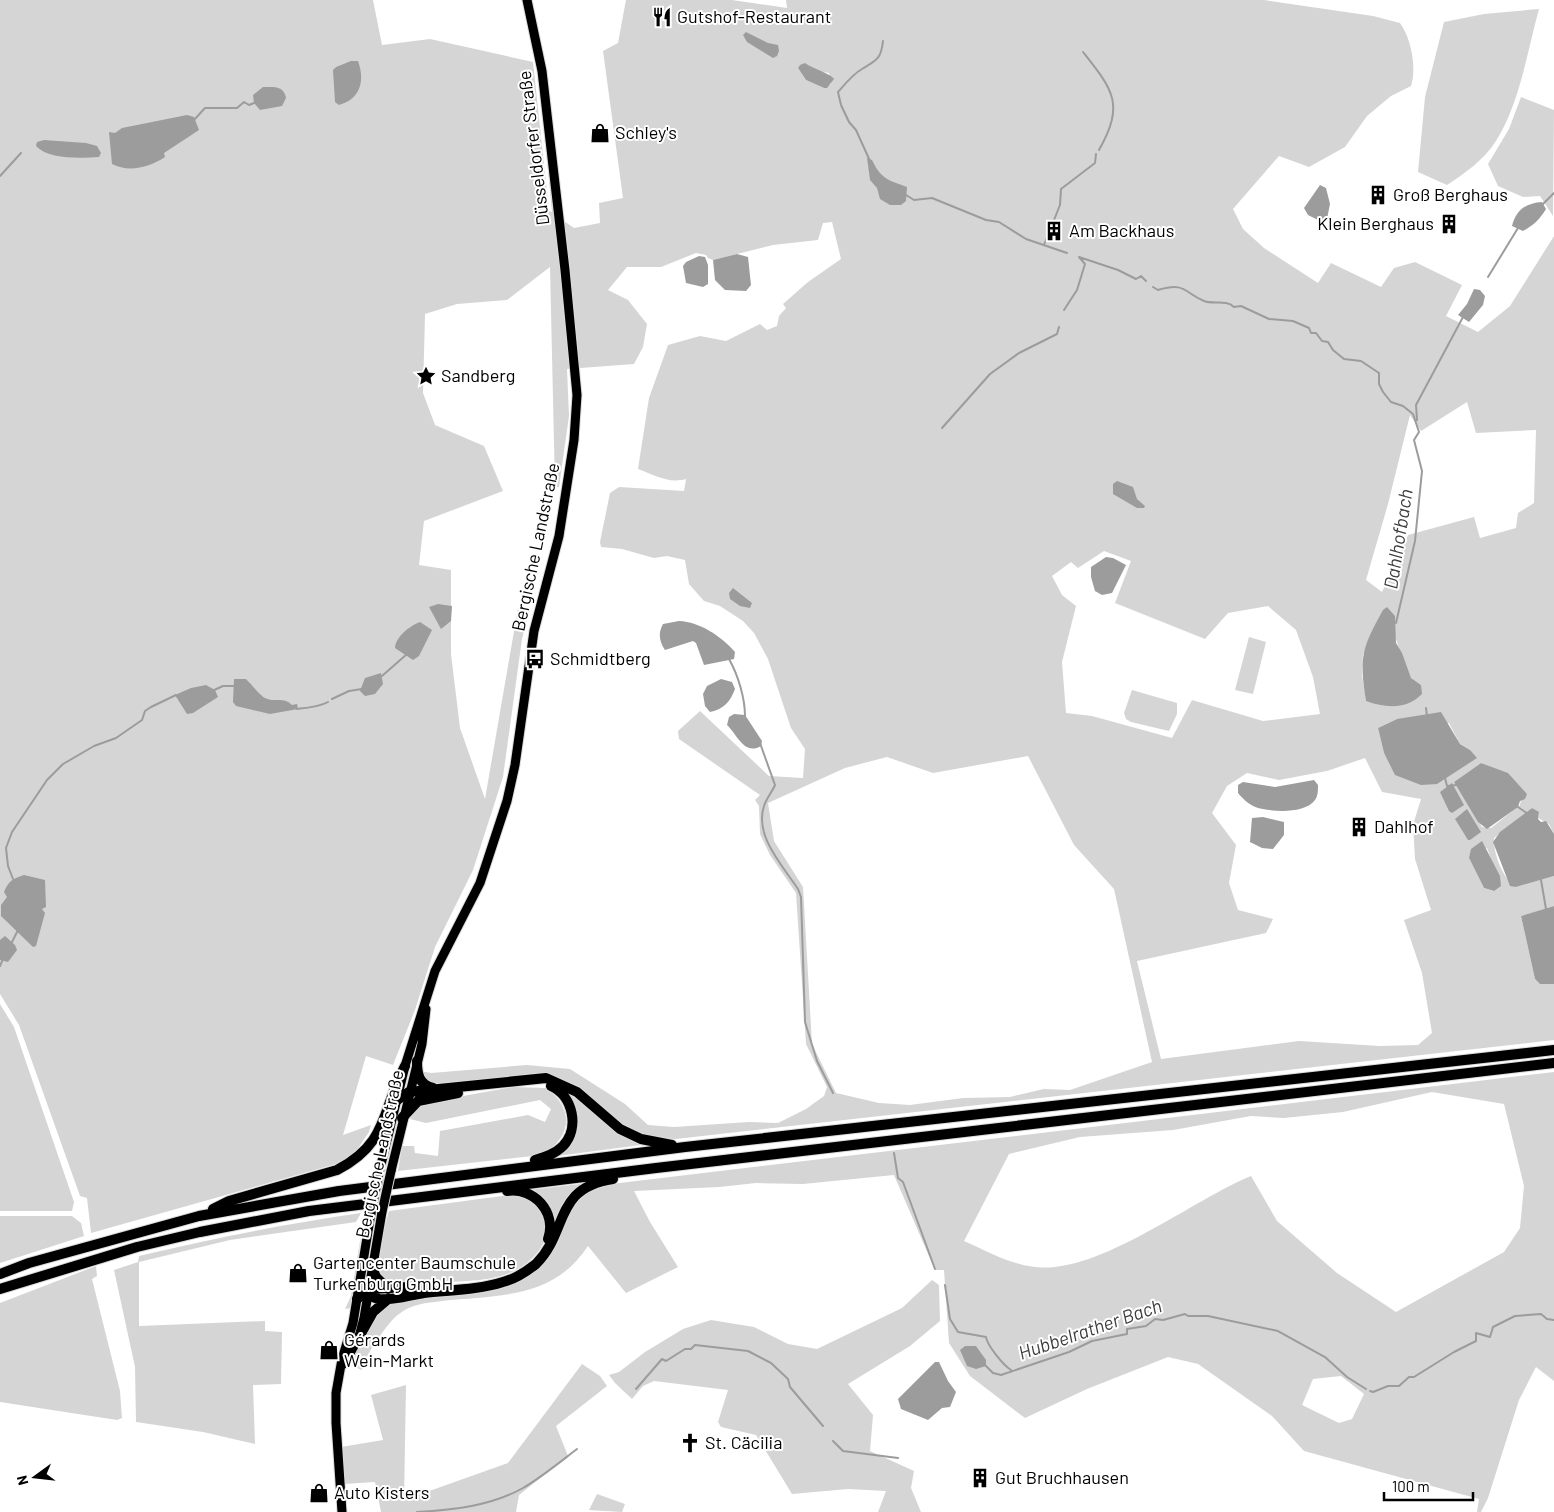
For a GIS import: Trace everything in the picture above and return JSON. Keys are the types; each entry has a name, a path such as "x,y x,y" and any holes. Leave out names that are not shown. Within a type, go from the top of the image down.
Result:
{"highway":[{"path":"0,1274 29,1263 199,1216 339,1190 685,1147 1554,1050"},
{"path":"417,1061 420,1081 427,1087 436,1089"},
{"path":"0,1289 137,1247 200,1232 309,1211 487,1188 1554,1063"},
{"path":"199,1216 229,1201 336,1170 352,1162 372,1144 378,1134 386,1117 398,1079 405,1066"},
{"path":"397,1100 409,1092 546,1078 577,1092 620,1129 641,1139 685,1147"},
{"path":"402,1118 414,1104 423,1099 495,1087 531,1082 552,1086 562,1093 569,1103 573,1116 571,1131 564,1144 544,1158 487,1171"},
{"path":"363,1292 387,1294 494,1284 515,1278 530,1268 542,1256 551,1242 564,1209 577,1194 602,1181 647,1175 656,1168"},
{"path":"360,1334 373,1312 387,1294 489,1281 510,1276 532,1262 542,1251 550,1234 547,1212 535,1197 514,1190 500,1192 487,1188"},
{"path":"372,1268 376,1278 387,1294"}],"main road":[{"name":"Düsseldorfer Straße","path":"527,0 542,71 567,292"},
{"name":"Bergische Landstraße","path":"341,1368 360,1334 371,1213 405,1066 439,960 483,876 512,779 534,631 560,528 577,417 577,395 567,292"},
{"name":"Bergische Landstraße","path":"342,1512 336,1423 336,1393 355,1314 372,1268 402,1118 425,1030 426,1001"},
{"path":"355,1314 359,1318 360,1334"}],"shaded area":[{"path":"0,0 373,0 382,45 430,39 533,62 549,211 552,212 539,78 555,215 574,228 600,223 599,203 623,198 603,51 618,43 626,0 732,0 787,8 786,0 1264,0 1373,16 1400,23 1404,29 1412,53 1413,79 1411,86 1391,96 1367,116 1345,147 1309,167 1279,156 1233,209 1243,229 1264,248 1318,283 1331,263 1381,287 1394,268 1415,262 1462,285 1446,316 1478,332 1510,306 1554,236 1554,834 1549,824 1538,818 1539,813 1532,808 1494,838 1494,844 1503,872 1516,887 1554,876 1554,906 1521,916 1535,979 1540,984 1554,984 1554,1040 676,1139 653,1138 621,1125 591,1097 562,1081 435,1083 426,1081 420,1071 431,1073 527,1065 570,1069 625,1104 648,1125 674,1127 749,1122 778,1123 806,1109 824,1096 827,1087 806,1044 796,893 770,855 760,834 759,806 755,800 760,795 679,739 678,731 700,711 769,776 803,778 805,749 791,728 768,659 754,633 743,621 720,606 704,601 689,584 685,560 667,556 654,558 622,549 601,547 600,542 610,493 619,487 684,491 686,479 668,480 638,469 649,398 668,345 700,336 726,341 760,324 767,330 777,326 779,316 786,308 783,304 808,282 841,259 832,222 823,223 818,240 773,245 713,260 706,255 696,253 661,267 627,267 608,290 628,300 647,324 643,347 634,364 567,369 569,416 559,487 555,487 550,267 507,300 457,304 425,314 423,393 435,425 484,446 503,491 424,521 419,565 451,570 451,654 460,728 485,799 518,608 530,608 522,639 503,777 473,870 435,947 415,1010 393,1065 366,1056 343,1135 371,1125 369,1132 350,1160 91,1233 87,1198 80,1196 19,1025 0,994","holes":["808,65 813,70 829,73 831,84 824,88 806,80 798,68","1467,402 1476,433 1536,430 1534,503 1518,513 1516,528 1480,538 1474,517 1408,535 1382,592 1366,580 1388,504 1410,415 1421,431","1104,551 1131,561 1115,603 1205,639 1228,613 1268,606 1296,630 1313,677 1320,714 1263,721 1192,700 1172,738 1092,716 1066,713 1062,662 1076,606 1062,595 1052,576 1071,562 1078,568","1395,634 1401,656 1409,674 1412,679 1421,685 1366,701 1362,675 1363,654","1397,719 1449,723 1460,744 1470,750 1408,779 1395,774 1384,753 1378,728","1028,756 1074,845 1114,889 1152,1062 1070,1090 1044,1089 1010,1097 963,1098 910,1105 879,1103 836,1093 812,1044 803,887 774,841 768,803 845,768 887,757 933,773","1365,758 1382,792 1421,799 1413,825 1415,859 1431,910 1404,920 1422,973 1432,1033 1418,1045 1380,1046 1299,1041 1161,1059 1137,961 1266,933 1273,919 1238,910 1229,883 1236,845 1212,813 1227,786 1247,773 1279,780 1327,771","1481,763 1508,774 1521,800 1520,805 1491,828 1482,827 1454,782","1487,848 1491,859 1493,891 1484,888 1469,858"]},
{"path":"1539,9 1517,94 1504,126 1491,148 1474,166 1447,185 1418,172 1425,97 1444,22 1484,14"},
{"path":"746,32 768,43 778,45 779,51 777,56 773,58 747,42 743,35"},
{"path":"351,61 358,61 361,82 357,93 339,105 335,102 333,70"},
{"path":"805,63 834,79 827,88 806,80 798,68"},
{"path":"263,87 277,88 283,91 286,98 282,106 260,110 254,103 253,95"},
{"path":"1521,97 1554,110 1553,216 1540,196 1523,197 1498,186 1488,164 1509,129"},
{"path":"187,115 194,117 199,130 164,153 165,157 153,164 139,168 125,168 112,164 109,132 115,133 122,128"},
{"path":"44,140 86,143 97,146 101,153 99,157 75,158 57,156 42,151 36,146 37,142"},
{"path":"867,158 872,160 886,178 907,187 906,201 901,205 890,205 880,199 877,188 870,180"},
{"path":"1320,185 1326,188 1330,204 1327,219 1322,222 1308,215 1304,208"},
{"path":"1542,202 1546,209 1534,224 1523,231 1512,226 1522,208"},
{"path":"737,254 748,257 751,285 746,291 725,290 715,280 713,260"},
{"path":"699,256 705,257 708,265 708,284 703,287 686,283 683,266 686,262"},
{"path":"1474,289 1480,290 1485,296 1483,305 1469,322 1458,315 1467,304"},
{"path":"1117,481 1133,487 1137,499 1145,506 1144,508 1137,508 1113,494 1113,484"},
{"path":"1106,557 1113,558 1126,565 1112,593 1102,595 1095,591 1091,577 1091,567"},
{"path":"733,588 752,603 750,608 740,606 730,599 729,593"},
{"path":"438,604 452,606 451,621 441,629 429,607"},
{"path":"1387,607 1395,616 1396,643 1402,653 1411,678 1421,685 1422,694 1409,703 1395,706 1366,701 1363,674 1364,653 1370,634 1383,610"},
{"path":"679,621 695,624 717,635 735,652 734,659 704,665 696,643 693,641 665,650 660,637 663,624"},
{"path":"420,622 432,630 419,656 413,660 395,648 398,639 404,632"},
{"path":"1249,637 1266,642 1253,694 1235,690"},
{"path":"381,673 383,684 375,694 365,696 360,691 365,678"},
{"path":"234,679 246,679 265,698 282,700 292,705 297,704 298,709 270,714 236,706 233,702"},
{"path":"721,679 732,682 735,689 726,704 710,712 705,706 703,694 707,686"},
{"path":"206,685 215,690 218,697 193,713 187,714 175,695 191,688"},
{"path":"1132,690 1177,703 1177,714 1169,731 1131,722 1126,719 1124,713"},
{"path":"1441,712 1460,744 1470,750 1477,758 1437,784 1421,785 1395,775 1384,753 1378,728 1397,719"},
{"path":"734,714 745,715 762,741 761,746 750,748 741,743 727,725 729,717"},
{"path":"1481,763 1508,773 1527,794 1525,799 1520,801 1518,807 1487,829 1478,822 1454,782"},
{"path":"1314,780 1318,785 1316,798 1311,804 1298,809 1283,811 1255,807 1238,793 1238,785 1243,782 1275,787"},
{"path":"1452,783 1464,805 1452,813 1449,811 1440,792"},
{"path":"1532,808 1539,812 1538,819 1541,822 1546,821 1554,834 1554,876 1516,887 1510,886 1493,842 1500,832"},
{"path":"1467,809 1481,832 1470,840 1468,840 1455,819"},
{"path":"1263,817 1284,822 1284,835 1273,849 1262,848 1250,842 1252,818"},
{"path":"1482,841 1500,876 1501,886 1494,891 1484,888 1469,858 1471,849"},
{"path":"24,875 45,880 46,907 42,909 45,913 36,946 33,947 1,916 1,905 7,897 4,892 7,885 17,877"},
{"path":"1554,906 1554,984 1540,984 1535,979 1521,916"},
{"path":"5,936 15,945 17,950 8,962 0,960 0,940"},
{"path":"0,1004 14,1027 74,1202 72,1211 0,1211"},
{"path":"1554,1072 1554,1381 1536,1367 1519,1400 1488,1498 1481,1512 1477,1512 1479,1499 1304,1451 1272,1416 1198,1364 1168,1357 1087,1389 1025,1418 970,1376 949,1343 944,1270 935,1270 894,1175 803,1184 756,1183 719,1187 634,1191 650,1222 678,1267 626,1293 588,1246 574,1263 559,1276 542,1285 504,1295 431,1302 409,1308 391,1321 369,1353 362,1370 349,1365 364,1332 386,1303 523,1276 568,1210 583,1195 603,1185","holes":["1432,1092 1504,1104 1524,1186 1520,1228 1504,1252 1396,1312 1337,1273 1277,1221 1251,1176 1227,1187 1144,1234 1087,1260 1060,1266 1035,1267 998,1257 964,1241 1009,1154 1080,1137 1173,1130 1251,1116 1284,1118 1343,1112","1341,1376 1364,1394 1352,1419 1339,1423 1302,1405 1313,1379"]},
{"path":"513,1087 546,1088 562,1105 566,1123 564,1132 551,1148 541,1155 398,1171 402,1146 414,1146 415,1153 438,1156 440,1131 528,1115 545,1122 551,1109 540,1100 426,1123 410,1119 419,1104"},
{"path":"565,1091 625,1136 648,1144 557,1156 571,1140 577,1126 575,1110"},
{"path":"589,1183 554,1228 528,1190"},
{"path":"510,1195 529,1200 536,1206 542,1213 546,1230 545,1240 540,1249 517,1270 481,1280 392,1282 386,1281 377,1270 378,1250 389,1211"},
{"path":"361,1213 356,1222 230,1240 139,1262 139,1326 265,1321 265,1331 282,1332 281,1384 253,1385 255,1444 203,1432 136,1422 135,1367 114,1270 138,1262 139,1256 167,1249 250,1232"},
{"path":"0,1216 72,1216 81,1223 84,1236 0,1263"},
{"path":"363,1223 351,1308 345,1309 351,1296"},
{"path":"96,1266 97,1276 92,1279 120,1391 122,1418 117,1420 0,1402 0,1303"},
{"path":"932,1280 939,1285 940,1321 910,1346 848,1384 873,1415 870,1451 914,1471 911,1488 921,1512 878,1512 886,1491 848,1489 792,1494 756,1435 721,1427 718,1422 728,1390 654,1381 643,1386 632,1399 609,1375 619,1372 645,1352 683,1329 711,1320 754,1327 788,1344 817,1349 902,1308"},
{"path":"965,1346 976,1346 986,1360 986,1366 976,1369 967,1366 960,1350"},
{"path":"935,1362 939,1362 948,1381 956,1392 950,1407 942,1408 928,1420 901,1409 898,1399"},
{"path":"582,1364 600,1376 607,1386 556,1426 568,1456 519,1495 516,1512 381,1512 375,1482 344,1484 341,1447 383,1440 371,1395 406,1385 404,1500 508,1463"},
{"path":"597,1494 625,1504 622,1512 589,1510"}],"waterway":[{"path":"870,161 856,130 849,122 841,105 838,92 849,79 877,59 881,52 883,41"},
{"path":"1083,52 1102,77 1112,98 1112,121 1099,150"},
{"path":"194,120 205,108 237,108 244,102 249,105 254,103"},
{"path":"0,176 21,153"},
{"path":"1044,245 1060,205 1061,189 1095,163 1096,154"},
{"path":"1543,204 1554,193"},
{"name":"Dahlhofbach","path":"906,195 914,200 932,198 986,220 999,222 1026,239 1067,253"},
{"path":"1488,277 1518,228"},
{"name":"Dahlhofbach","path":"1079,257 1118,270 1136,279 1141,276 1146,281"},
{"path":"1064,310 1077,290 1085,264 1079,257"},
{"name":"Dahlhofbach","path":"1153,287 1158,290 1174,287 1184,289 1204,301 1227,303 1234,307 1241,306 1269,319 1293,321 1309,328 1311,333 1316,333 1322,341 1328,342 1333,350 1344,359 1361,361 1379,373 1379,384 1391,402 1403,406 1413,414 1419,432 1414,440 1422,471 1415,541 1396,623"},
{"path":"1417,420 1416,405 1463,317"},
{"path":"942,428 990,374 1019,353 1057,334 1059,327"},
{"path":"382,676 407,654"},
{"path":"729,659 740,687 745,716"},
{"path":"212,691 223,686 234,686"},
{"path":"332,699 349,691 362,689"},
{"path":"13,879 8,866 6,848 12,832 47,780 63,764 94,746 116,738 142,720 145,711 176,695"},
{"path":"297,709 328,702"},
{"name":"Dahlhofbach","path":"1426,708 1427,716"},
{"path":"760,743 775,785 764,806 763,828 766,839 778,861 798,889 801,897 805,1022 817,1061 833,1093"},
{"name":"Dahlhofbach","path":"1445,778 1447,786 1457,785"},
{"name":"Dahlhofbach","path":"1518,807 1528,814"},
{"name":"Dahlhofbach","path":"1541,880 1546,909"},
{"path":"11,944 18,930"},
{"path":"0,966 3,959"},
{"path":"894,1153 898,1178 903,1182 935,1269"},
{"path":"945,1285 950,1319 958,1332 986,1337 996,1355 1011,1370"},
{"name":"Hubbelrather Bach","path":"985,1365 993,1373 1001,1375 1069,1352 1092,1341 1127,1334 1127,1329 1146,1326 1155,1319 1163,1320 1185,1314 1188,1316 1208,1316 1278,1331 1325,1357 1347,1377 1366,1389"},
{"name":"Hubbelrather Bach","path":"1370,1391 1373,1392 1388,1386 1399,1386 1409,1377 1414,1377 1454,1352 1476,1341 1476,1333 1490,1337 1493,1327 1515,1316 1541,1314 1547,1319 1554,1320"},
{"name":"Hubbelrather Bach","path":"636,1389 662,1359 666,1361 685,1349 691,1349 695,1345 748,1351 771,1363 788,1379 790,1387 823,1426"},
{"name":"Hubbelrather Bach","path":"833,1441 843,1451 898,1458"},
{"name":"Hubbelrather Bach","path":"417,1512 472,1506 511,1494 537,1479 577,1449"}],"place":[{"name":"Gutshof-Restaurant","path":"662,17"},
{"name":"Schley's","path":"600,133"},
{"name":"Groß Berghaus","path":"1378,195"},
{"name":"Klein Berghaus","path":"1449,224"},
{"name":"Am Backhaus","path":"1054,231"},
{"name":"Sandberg","path":"426,376"},
{"name":"Schmidtberg","path":"535,659"},
{"name":"Dahlhof","path":"1359,827"},
{"name":"Gartencenter Baumschule Turkenburg GmbH","path":"298,1273"},
{"name":"Gérards Wein-Markt","path":"329,1350"},
{"name":"St. Cäcilia","path":"690,1443"},
{"name":"Gut Bruchhausen","path":"980,1478"},
{"name":"Auto Kisters","path":"319,1493"}]}
